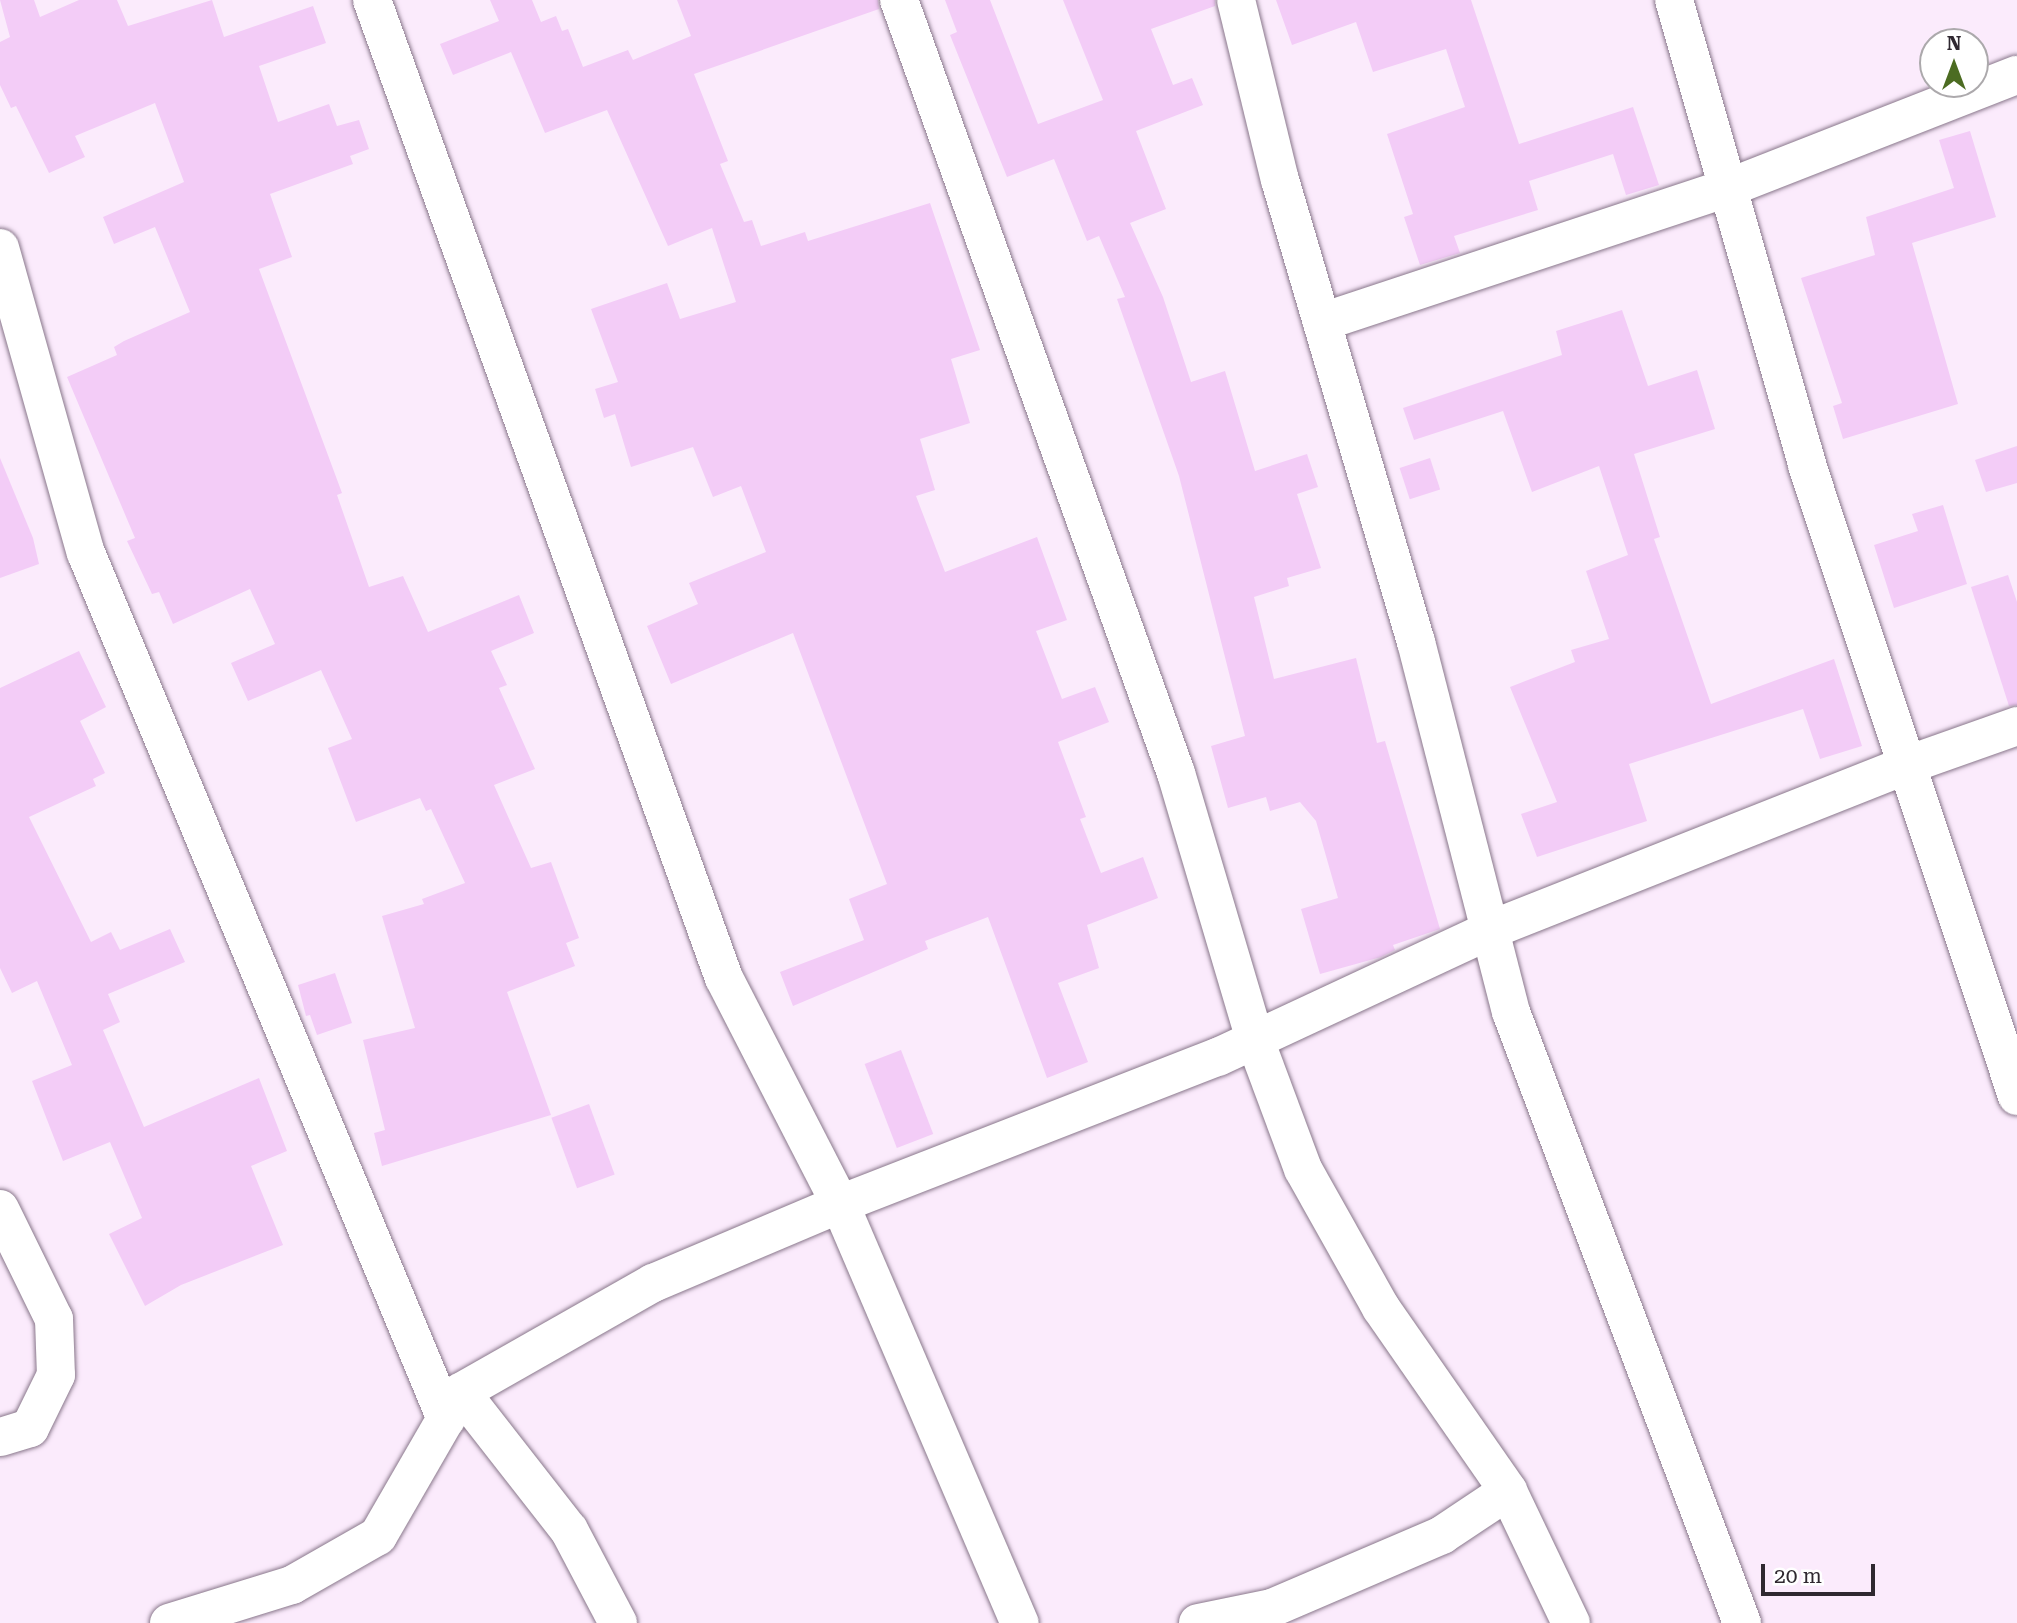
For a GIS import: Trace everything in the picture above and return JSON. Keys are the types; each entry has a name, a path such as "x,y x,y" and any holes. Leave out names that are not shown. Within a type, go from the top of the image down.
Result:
{"street":[{"path":"372,0 724,978 840,1204 1020,1623"},
{"path":"899,0 1176,773 1255,1040 1303,1169 1381,1308 1508,1491 1571,1623"},
{"path":"1236,0 1280,180 1416,642 1511,1012 1742,1623"},
{"path":"1674,0 1807,465 2017,1096"},
{"path":"1322,322 1728,187 2017,75"},
{"path":"4,270 86,553 454,1405 569,1530 618,1623"},
{"path":"169,1623 292,1585 378,1536 454,1405 653,1283 840,1204 1255,1040 1490,930 1907,765 2017,726"},
{"path":"0,1209 54,1320 56,1375 30,1428 0,1437"},
{"path":"1198,1623 1284,1603 1442,1535 1508,1491"}],"building":[{"path":"0,0 34,0 40,17 79,0 117,0 128,26 212,0 224,37 313,6 326,43 259,66 278,122 329,104 337,126 359,120 369,149 350,156 353,164 270,194 292,257 259,269 342,493 337,495 369,587 403,576 428,632 519,595 534,633 491,651 507,685 499,688 535,769 494,785 531,868 551,862 579,938 566,943 575,966 507,992 551,1115 382,1166 374,1133 385,1130 363,1040 415,1028 382,916 424,904 422,899 465,883 431,809 426,811 420,798 356,822 328,748 352,739 321,670 248,701 231,663 275,644 250,589 173,624 159,592 152,594 127,541 135,538 67,377 117,355 114,347 124,341 190,312 155,227 114,244 103,217 184,182 155,103 75,136 85,157 49,173 16,106 11,108 0,85 0,42 10,37"},
{"path":"490,0 532,0 541,22 556,16 562,31 568,29 583,67 628,50 633,60 691,36 677,0 878,0 879,9 694,74 728,161 720,164 744,222 752,220 761,246 805,232 808,241 930,203 980,350 951,359 970,423 920,439 935,490 916,496 945,572 1037,537 1067,620 1036,631 1062,699 1095,687 1109,722 1058,742 1086,817 1080,819 1101,873 1143,857 1158,898 1087,925 1099,968 1058,983 1088,1062 1047,1078 988,917 925,941 928,949 793,1006 780,972 864,940 849,899 887,884 793,633 671,684 647,626 698,604 689,583 766,552 741,486 713,497 693,447 631,467 615,414 604,418 595,389 618,382 591,309 667,283 680,319 736,302 712,228 668,246 607,110 545,133 511,52 453,75 440,44 499,21"},
{"path":"945,0 990,0 1038,124 1103,100 1063,0 1215,0 1215,6 1151,29 1173,85 1192,78 1203,105 1136,131 1166,209 1130,223 1163,297 1191,382 1225,371 1255,471 1307,454 1318,487 1297,494 1321,568 1287,578 1289,586 1254,597 1274,679 1356,658 1377,743 1385,741 1440,929 1393,945 1395,950 1381,957 1320,974 1301,909 1338,898 1316,821 1300,802 1270,811 1266,797 1228,808 1211,746 1245,736 1179,476 1117,299 1125,297 1099,236 1087,241 1054,159 1007,177 950,35 957,32"},
{"path":"1276,0 1471,0 1519,144 1633,107 1659,185 1626,195 1613,154 1529,181 1538,210 1454,236 1460,253 1420,265 1404,217 1413,214 1387,134 1465,107 1446,49 1373,72 1356,22 1292,45"},
{"path":"1970,131 1996,217 1912,243 1958,404 1843,439 1833,406 1842,403 1801,278 1875,255 1866,217 1954,188 1939,140"},
{"path":"1622,310 1648,386 1697,370 1715,429 1634,454 1660,537 1654,539 1711,704 1834,659 1862,746 1820,759 1803,709 1629,764 1647,821 1537,857 1521,814 1557,802 1510,687 1575,662 1571,650 1609,639 1586,571 1628,555 1599,466 1532,492 1503,411 1414,440 1403,408 1562,355 1556,331"},
{"path":"2017,446 2017,483 1986,492 1975,460"},
{"path":"0,458 33,538 39,564 0,578"},
{"path":"1430,458 1440,489 1410,499 1400,468"},
{"path":"1943,505 1967,584 1894,608 1874,545 1918,531 1912,514"},
{"path":"2008,575 2017,602 2017,705 2009,706 1971,587"},
{"path":"79,651 106,707 80,721 105,773 93,779 96,786 29,817 91,942 111,932 120,950 170,929 185,962 108,994 120,1022 103,1030 144,1127 259,1078 287,1151 251,1166 283,1245 181,1285 145,1306 109,1234 142,1218 110,1142 63,1161 32,1081 72,1065 37,981 12,993 0,968 0,688"},
{"path":"335,973 352,1023 317,1035 310,1015 306,1016 298,985"},
{"path":"901,1050 933,1134 897,1148 865,1064"},
{"path":"589,1104 615,1174 577,1188 551,1118"}]}
